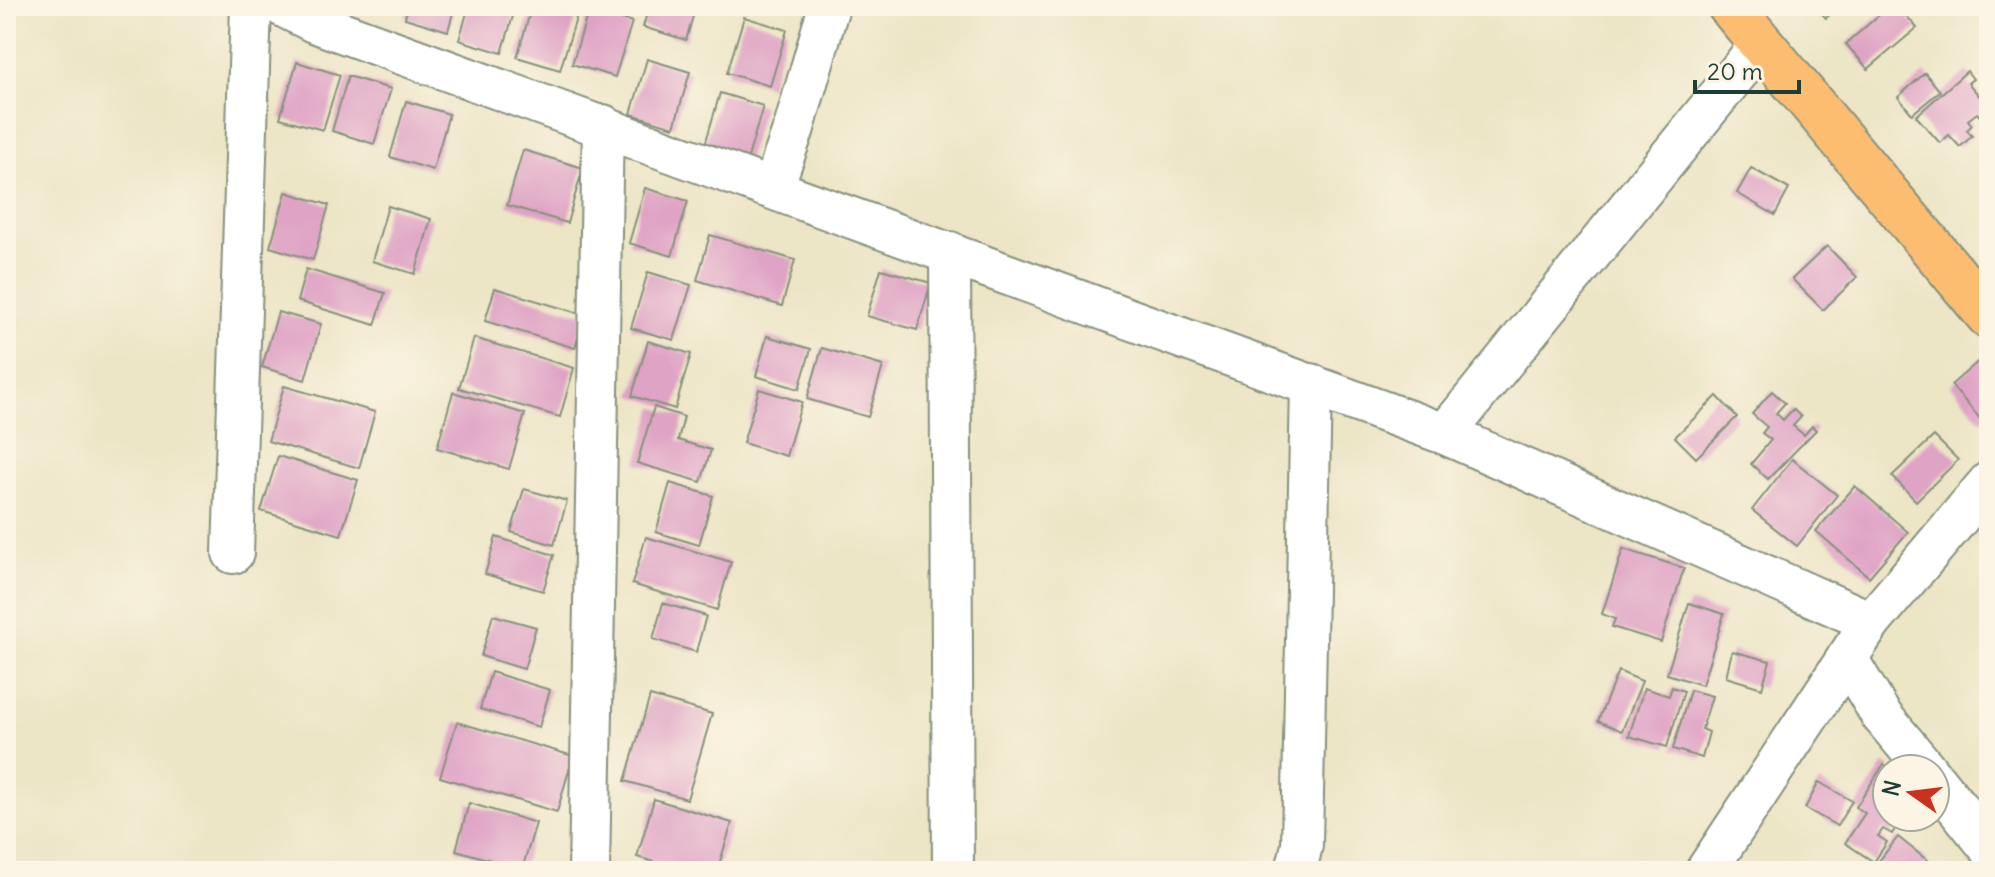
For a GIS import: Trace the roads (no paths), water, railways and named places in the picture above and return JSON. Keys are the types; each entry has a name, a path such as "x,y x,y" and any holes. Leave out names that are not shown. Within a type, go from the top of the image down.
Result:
{"main road":[{"path":"1730,6 1989,316"}],"street":[{"path":"233,553 251,6"},
{"path":"282,6 314,22 1445,434 1871,622"},
{"path":"773,187 794,128 829,6"},
{"path":"1445,434 1760,45"},
{"path":"589,871 603,125"},
{"path":"950,252 953,871"},
{"path":"1296,871 1302,845 1311,384"},
{"path":"1706,871 1871,622 1989,482"},
{"path":"1847,658 1881,715 1913,753"},
{"path":"1951,800 1989,847"}]}
